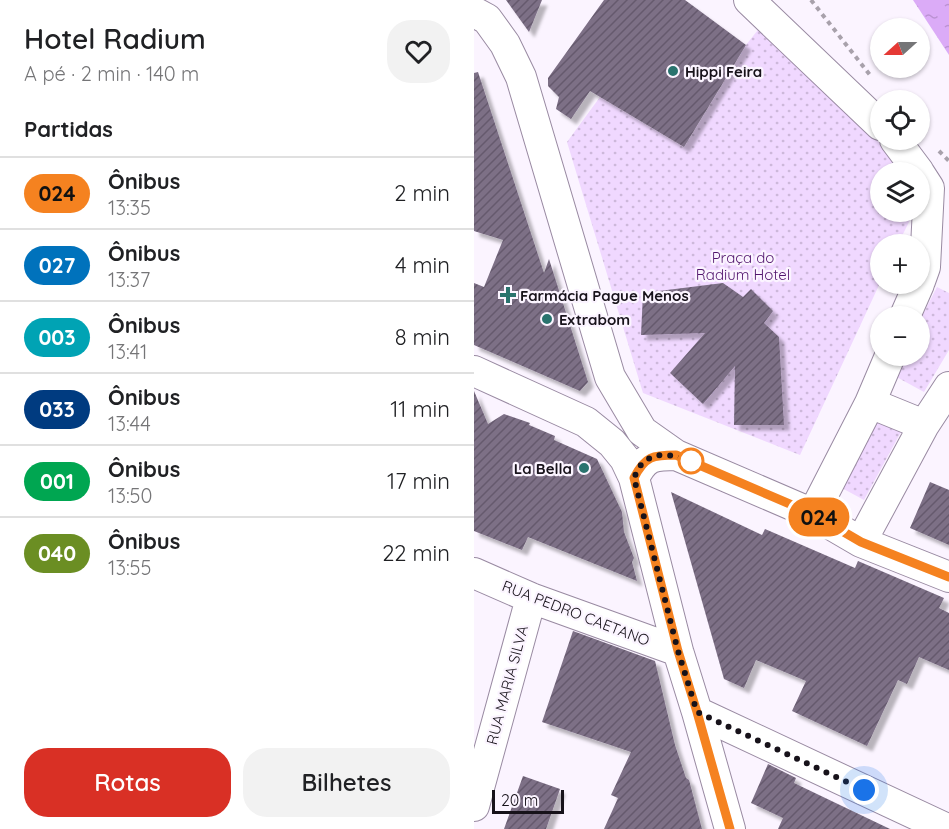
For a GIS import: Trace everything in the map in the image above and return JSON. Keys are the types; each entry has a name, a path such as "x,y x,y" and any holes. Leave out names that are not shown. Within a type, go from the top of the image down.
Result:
{"street":[{"path":"749,0 870,116"},
{"path":"474,12 487,19 505,44 521,77 610,377 642,431 676,455 813,514 861,542 949,577"},
{"path":"813,514 870,403 886,366"},
{"path":"474,371 586,422 612,443 625,459 634,478 678,651 730,829"},
{"path":"586,422 602,416 610,405 610,377"},
{"path":"861,542 924,425 949,387"},
{"path":"870,403 924,425"},
{"path":"634,478 641,465 655,455 676,455"},
{"name":"RUA PEDRO CAETANO","path":"474,573 531,598 678,651"},
{"name":"RUA MARIA SILVA","path":"474,806 531,598"},
{"path":"697,712 947,829"}],"path":[{"path":"811,0 875,82"}],"green space":[{"name":"Praça do Radium Hotel","path":"765,21 870,133 870,150 886,150 890,154 894,162 870,162 870,222 909,222 903,234 870,234 870,294 875,294 800,455 643,393 567,142 600,97 684,147 746,45"},
{"path":"937,287 949,293 949,350 924,392 891,374 895,366 930,366 930,306 927,306"},
{"path":"879,416 902,430 864,500 840,487"}],"water":[{"path":"913,0 949,0 949,55 930,26 930,18 925,18"}],"building":[{"path":"506,0 542,0 529,32"},
{"name":"Hippi Feira","path":"604,0 685,0 746,45 684,147 590,91 571,119 556,109 559,97 548,86 548,78"},
{"path":"478,72 544,273 549,259 588,382 580,391 474,345 474,283 484,287 503,240 474,231 474,73"},
{"path":"723,283 743,297 751,289 773,311 764,323 779,337 784,425 734,425 735,366 703,404 670,373 705,333 641,335 643,293"},
{"path":"474,391 488,424 504,414 530,423 529,425 555,436 554,440 597,459 622,512 624,532 634,558 632,562 637,581 528,537 522,550 474,531"},
{"path":"930,482 949,490 949,545 910,528"},
{"path":"671,492 762,535 765,529 855,568 858,561 944,598 939,608 949,613 949,670 919,657 907,684 898,680 867,746 792,711 806,681 756,660 744,688 724,679"},
{"path":"573,631 655,661 675,745 686,778 689,780 702,829 604,829 618,798 611,795 631,752 542,722"},
{"path":"768,764 796,778 794,783 890,829 778,829 783,818 751,803"},
{"path":"523,776 560,789 546,829 504,829"}],"bus line":[{"name":"024","path":"730,829 678,651 634,478 641,465 655,455 676,455 813,514 861,542 949,577"}],"place":[{"name":"Hippi Feira","path":"673,71"},
{"name":"Farmácia Pague Menos","path":"508,295"},
{"name":"Extrabom","path":"547,319"},
{"name":"La Bella","path":"584,468"}],"route":[{"path":"691,461 676,455 655,455 641,465 634,478 678,651 697,712 864,790"}]}
